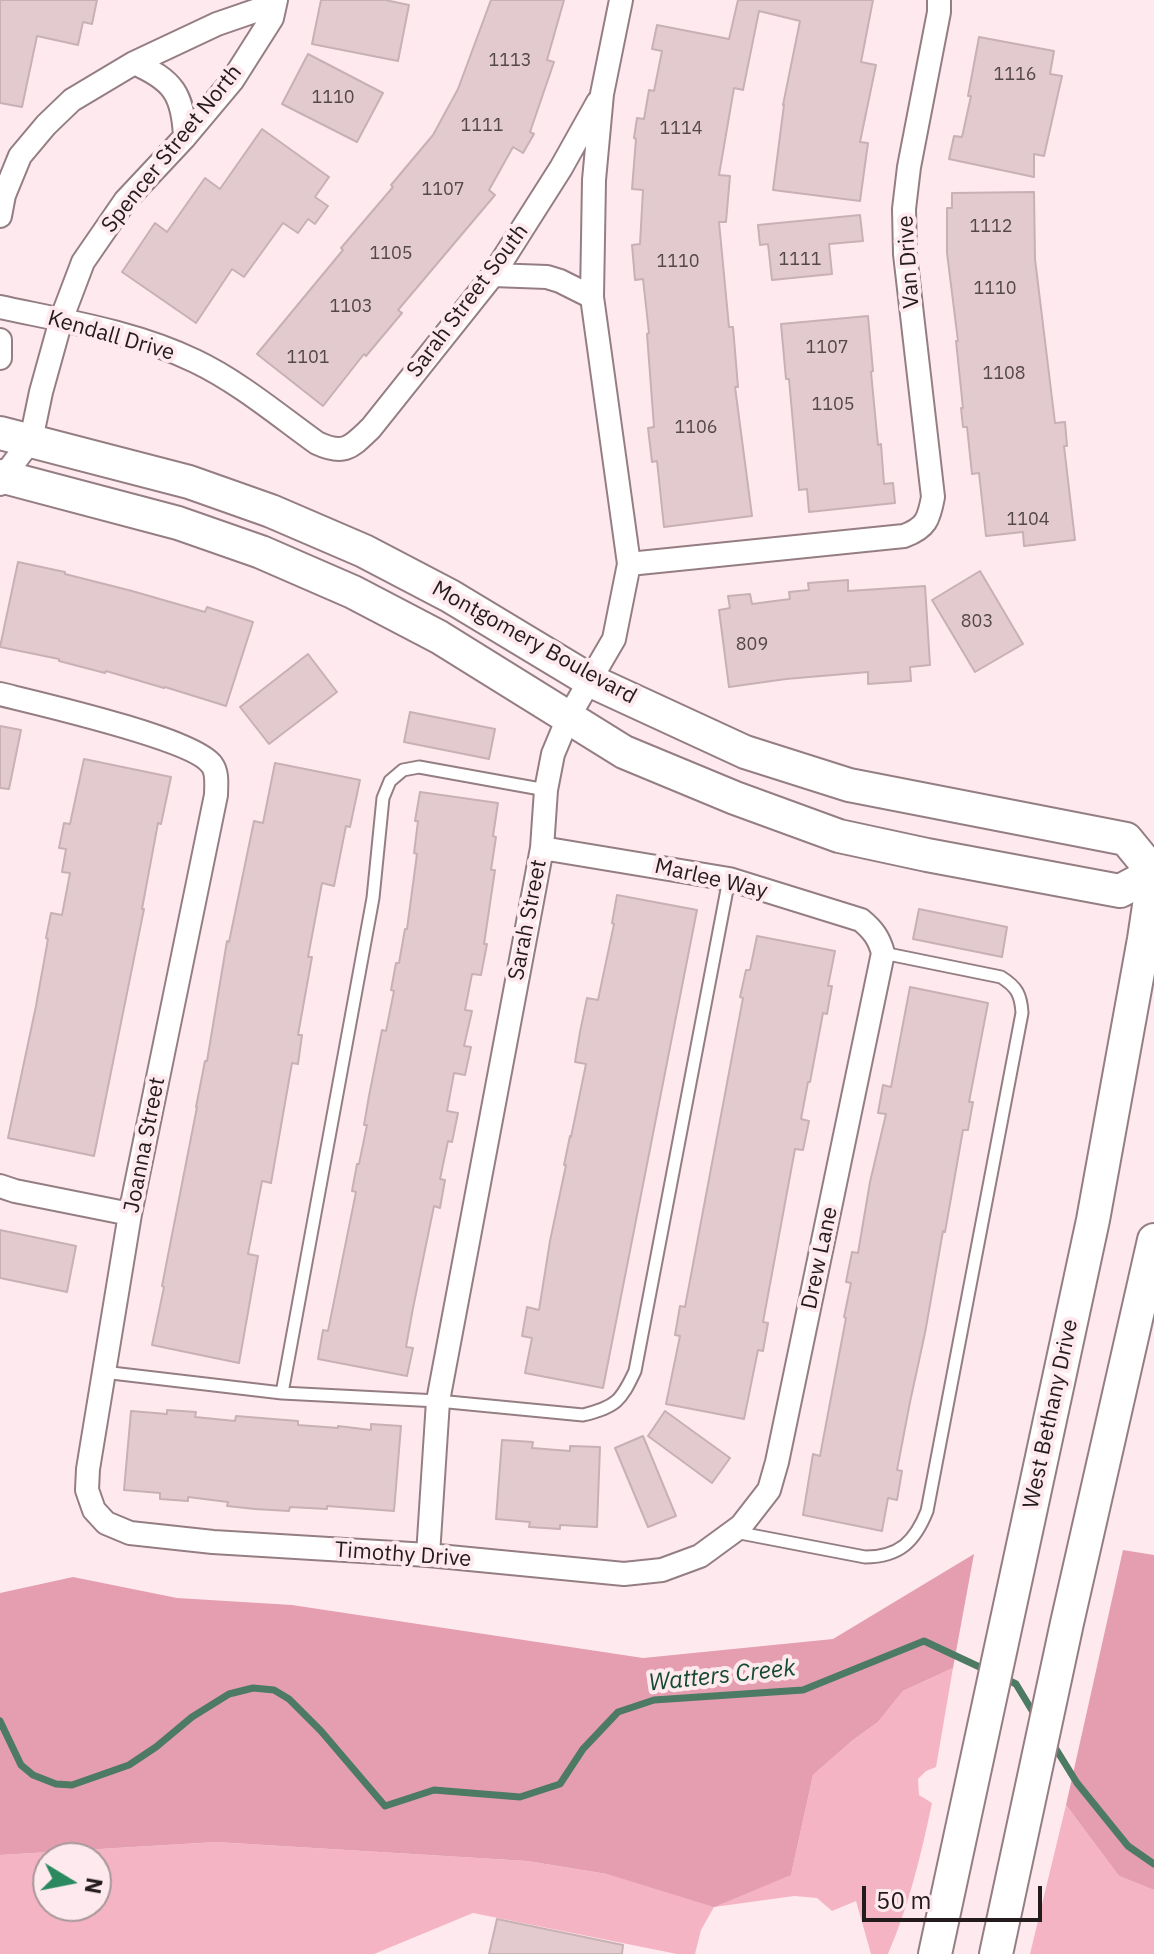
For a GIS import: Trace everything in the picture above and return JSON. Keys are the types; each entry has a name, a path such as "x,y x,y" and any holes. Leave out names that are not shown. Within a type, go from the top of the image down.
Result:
{"street":[{"name":"Sarah Street","path":"428,1555 438,1401 542,848 546,790 553,754 568,718 614,639 629,564 592,297 594,180 602,94 621,0"},
{"name":"Van Drive","path":"629,564 904,536 925,524 933,497 905,254 904,209 939,0"},
{"path":"0,216 4,195 20,156 72,100 134,63 217,24 276,2"},
{"name":"Spencer Street North","path":"1,476 15,436 41,392 61,320 83,262 125,201 232,81 272,18 276,2"},
{"path":"134,63 156,73 174,90 184,112 185,137"},
{"name":"Sarah Street South","path":"339,451 371,428 493,275 561,168 602,94"},
{"path":"493,275 547,277 592,297"},
{"name":"Kendall Drive","path":"0,307 138,339 194,361 221,375 317,443 339,451"},
{"path":"0,340 0,358"},
{"name":"Montgomery Boulevard","path":"1,476 178,523 261,552 353,592 439,637 624,752 735,798 839,836 1120,891 1154,873 1126,839 849,785 745,752 591,681 450,596 364,551 285,516 189,482 15,436"},
{"name":"Joanna Street","path":"0,694 76,712 176,743 197,752 212,765 217,779 130,1214 88,1469 87,1490 94,1510 106,1523"},
{"name":"Marlee Way","path":"542,848 729,879 861,920 874,931 883,953"},
{"name":"West Bethany Drive","path":"935,1954 1093,1220 1154,873"},
{"name":"Drew Lane","path":"700,1556 741,1526 769,1490 883,953"},
{"path":"0,1186 130,1214"},
{"path":"996,1954 1154,1240"},
{"name":"Timothy Drive","path":"106,1523 130,1533 157,1537 428,1555 624,1574 662,1570 700,1556"}],"lane":[{"path":"282,1393 373,898 383,798 390,781 403,770 419,767 546,790"},
{"path":"103,1372 282,1393 438,1401 583,1415 616,1403 635,1371 729,879"},
{"path":"734,1531 865,1557 882,1557 897,1552 910,1541 927,1511 1022,1013 1021,997 1014,985 1001,977 883,953"}],"shaded area":[{"path":"1123,1550 1154,1555 1154,1890 1119,1876 1066,1805"},
{"path":"974,1554 953,1668 903,1691 878,1722 813,1775 791,1875 714,1907 607,1874 527,1861 216,1842 112,1848 112,1842 32,1842 32,1853 0,1855 0,1593 73,1577 177,1598 292,1605 643,1658 833,1639"},
{"path":"953,1668 936,1767 918,1779 919,1795 932,1803 928,1822 908,1898 888,1954 871,1954 856,1901 832,1911 817,1898 794,1896 714,1907 701,1930 695,1954 677,1954 473,1913 374,1954 0,1954 0,1855 32,1853 32,1922 112,1922 112,1848 216,1842 527,1861 607,1874 791,1875 813,1775 878,1722 903,1691"},
{"path":"1066,1805 1119,1876 1154,1890 1154,1954 1030,1954"}],"building":[{"path":"0,0 97,0 92,24 83,22 78,45 37,36 22,107 0,103"},
{"path":"321,0 385,0 409,5 398,61 312,44"},
{"path":"491,0 564,0 547,60 554,62 530,132 534,134 523,153 513,147 489,190 495,195 398,310 402,313 366,356 364,354 323,406 257,354 433,135 458,89"},
{"path":"738,0 873,0 861,62 876,65 860,142 868,143 860,201 773,190 783,105 800,21 759,11 743,90 734,88 719,175 730,176 726,222 719,222 729,327 733,327 738,387 735,387 752,516 664,527 657,461 652,462 648,428 654,427 643,279 635,280 632,245 640,244 643,190 632,189 634,138 637,118 644,119 649,90 654,91 662,51 652,49 657,25 729,39"},
{"path":"979,37 1054,51 1050,74 1062,76 1044,156 1034,154 1034,177 949,159 954,136 962,137"},
{"path":"308,54 383,93 357,142 282,104"},
{"path":"262,129 329,177 315,197 328,206 315,224 308,219 298,233 283,223 244,277 232,269 196,323 122,272 155,223 167,232 205,178 220,189"},
{"path":"1034,192 1035,259 1055,423 1065,422 1067,446 1064,446 1075,540 1024,546 1023,532 986,536 979,473 972,474 967,427 963,427 958,341 947,253 947,208 952,208 952,193"},
{"path":"860,215 863,241 829,244 832,274 772,280 768,244 760,245 758,225"},
{"path":"868,316 878,445 881,444 884,484 893,483 895,503 809,512 807,489 799,490 781,324"},
{"path":"18,562 65,572 205,612 207,607 253,622 226,706 106,671 0,647"},
{"path":"980,571 1023,644 975,672 932,600"},
{"path":"848,580 848,591 925,586 930,665 910,667 911,681 868,684 868,672 729,687 719,610 730,608 728,596 750,594 752,604 790,599 789,592 809,590 808,583"},
{"path":"308,654 337,692 269,744 240,707"},
{"path":"410,712 495,729 489,759 404,742"},
{"path":"0,726 21,730 9,789 0,788"},
{"path":"84,759 171,777 161,824 158,823 144,909 94,1156 8,1138 36,1006 51,913 62,915 70,873 62,872 66,849 59,848 64,823 70,824"},
{"path":"275,763 360,780 350,827 346,826 334,886 322,883 308,957 312,957 298,1035 302,1035 298,1064 292,1063 271,1183 262,1181 248,1254 258,1256 239,1363 152,1345 227,941 254,821 263,823"},
{"path":"420,792 498,803 491,870 495,870 484,944 487,944 481,975 472,974 465,1010 472,1011 464,1046 471,1047 465,1075 454,1073 447,1111 458,1113 440,1179 445,1180 440,1208 434,1206 413,1308 406,1347 413,1348 407,1376 318,1359 323,1330 328,1331 356,1192 352,1191 367,1125 364,1125 369,1096 382,1030 386,1031 396,963 399,963 407,929 417,854 414,853 418,821 415,821"},
{"path":"617,895 697,910 603,1388 525,1373 532,1338 522,1336 527,1307 539,1310 564,1165 586,1064 575,1062 580,1032 587,998 598,1000"},
{"path":"919,909 1007,927 1002,957 913,939"},
{"path":"757,936 835,951 828,986 832,986 827,1014 823,1013 801,1119 809,1121 803,1150 795,1149 763,1322 768,1323 763,1351 758,1350 744,1419 666,1404 680,1336 675,1335 680,1306 685,1307 743,998 740,997"},
{"path":"910,987 988,1003 969,1102 973,1102 968,1130 963,1130 897,1470 902,1471 897,1500 888,1498 882,1531 803,1515 813,1454 820,1456 846,1318 851,1283 846,1282 852,1252 858,1253 886,1114 878,1113 883,1085 891,1087"},
{"path":"0,1230 76,1246 67,1292 0,1278"},
{"path":"167,1410 196,1412 195,1417 235,1421 236,1416 298,1421 298,1425 371,1430 371,1424 401,1426 394,1511 327,1506 327,1509 290,1507 289,1511 255,1509 188,1497 188,1501 160,1499 160,1493 124,1490 131,1411 167,1414"},
{"path":"665,1411 730,1458 712,1483 648,1436"},
{"path":"643,1436 676,1516 648,1527 615,1448"},
{"path":"502,1440 533,1442 532,1448 570,1451 570,1446 600,1447 597,1527 529,1527 530,1522 496,1519"},
{"path":"497,1919 623,1945 622,1954 489,1954"}],"waterway":[{"name":"Watters Creek","path":"0,1721 21,1765 33,1775 56,1784 72,1785 129,1765 192,1717 229,1694 253,1688 274,1690 289,1699 321,1731 385,1806 434,1790 520,1797 560,1784 583,1749 618,1712 654,1700 803,1690 924,1641 986,1670"},
{"name":"Watters Creek","path":"1004,1678 1016,1684 1036,1717"},
{"name":"Watters Creek","path":"1051,1741 1077,1783 1128,1846 1154,1864"}]}
